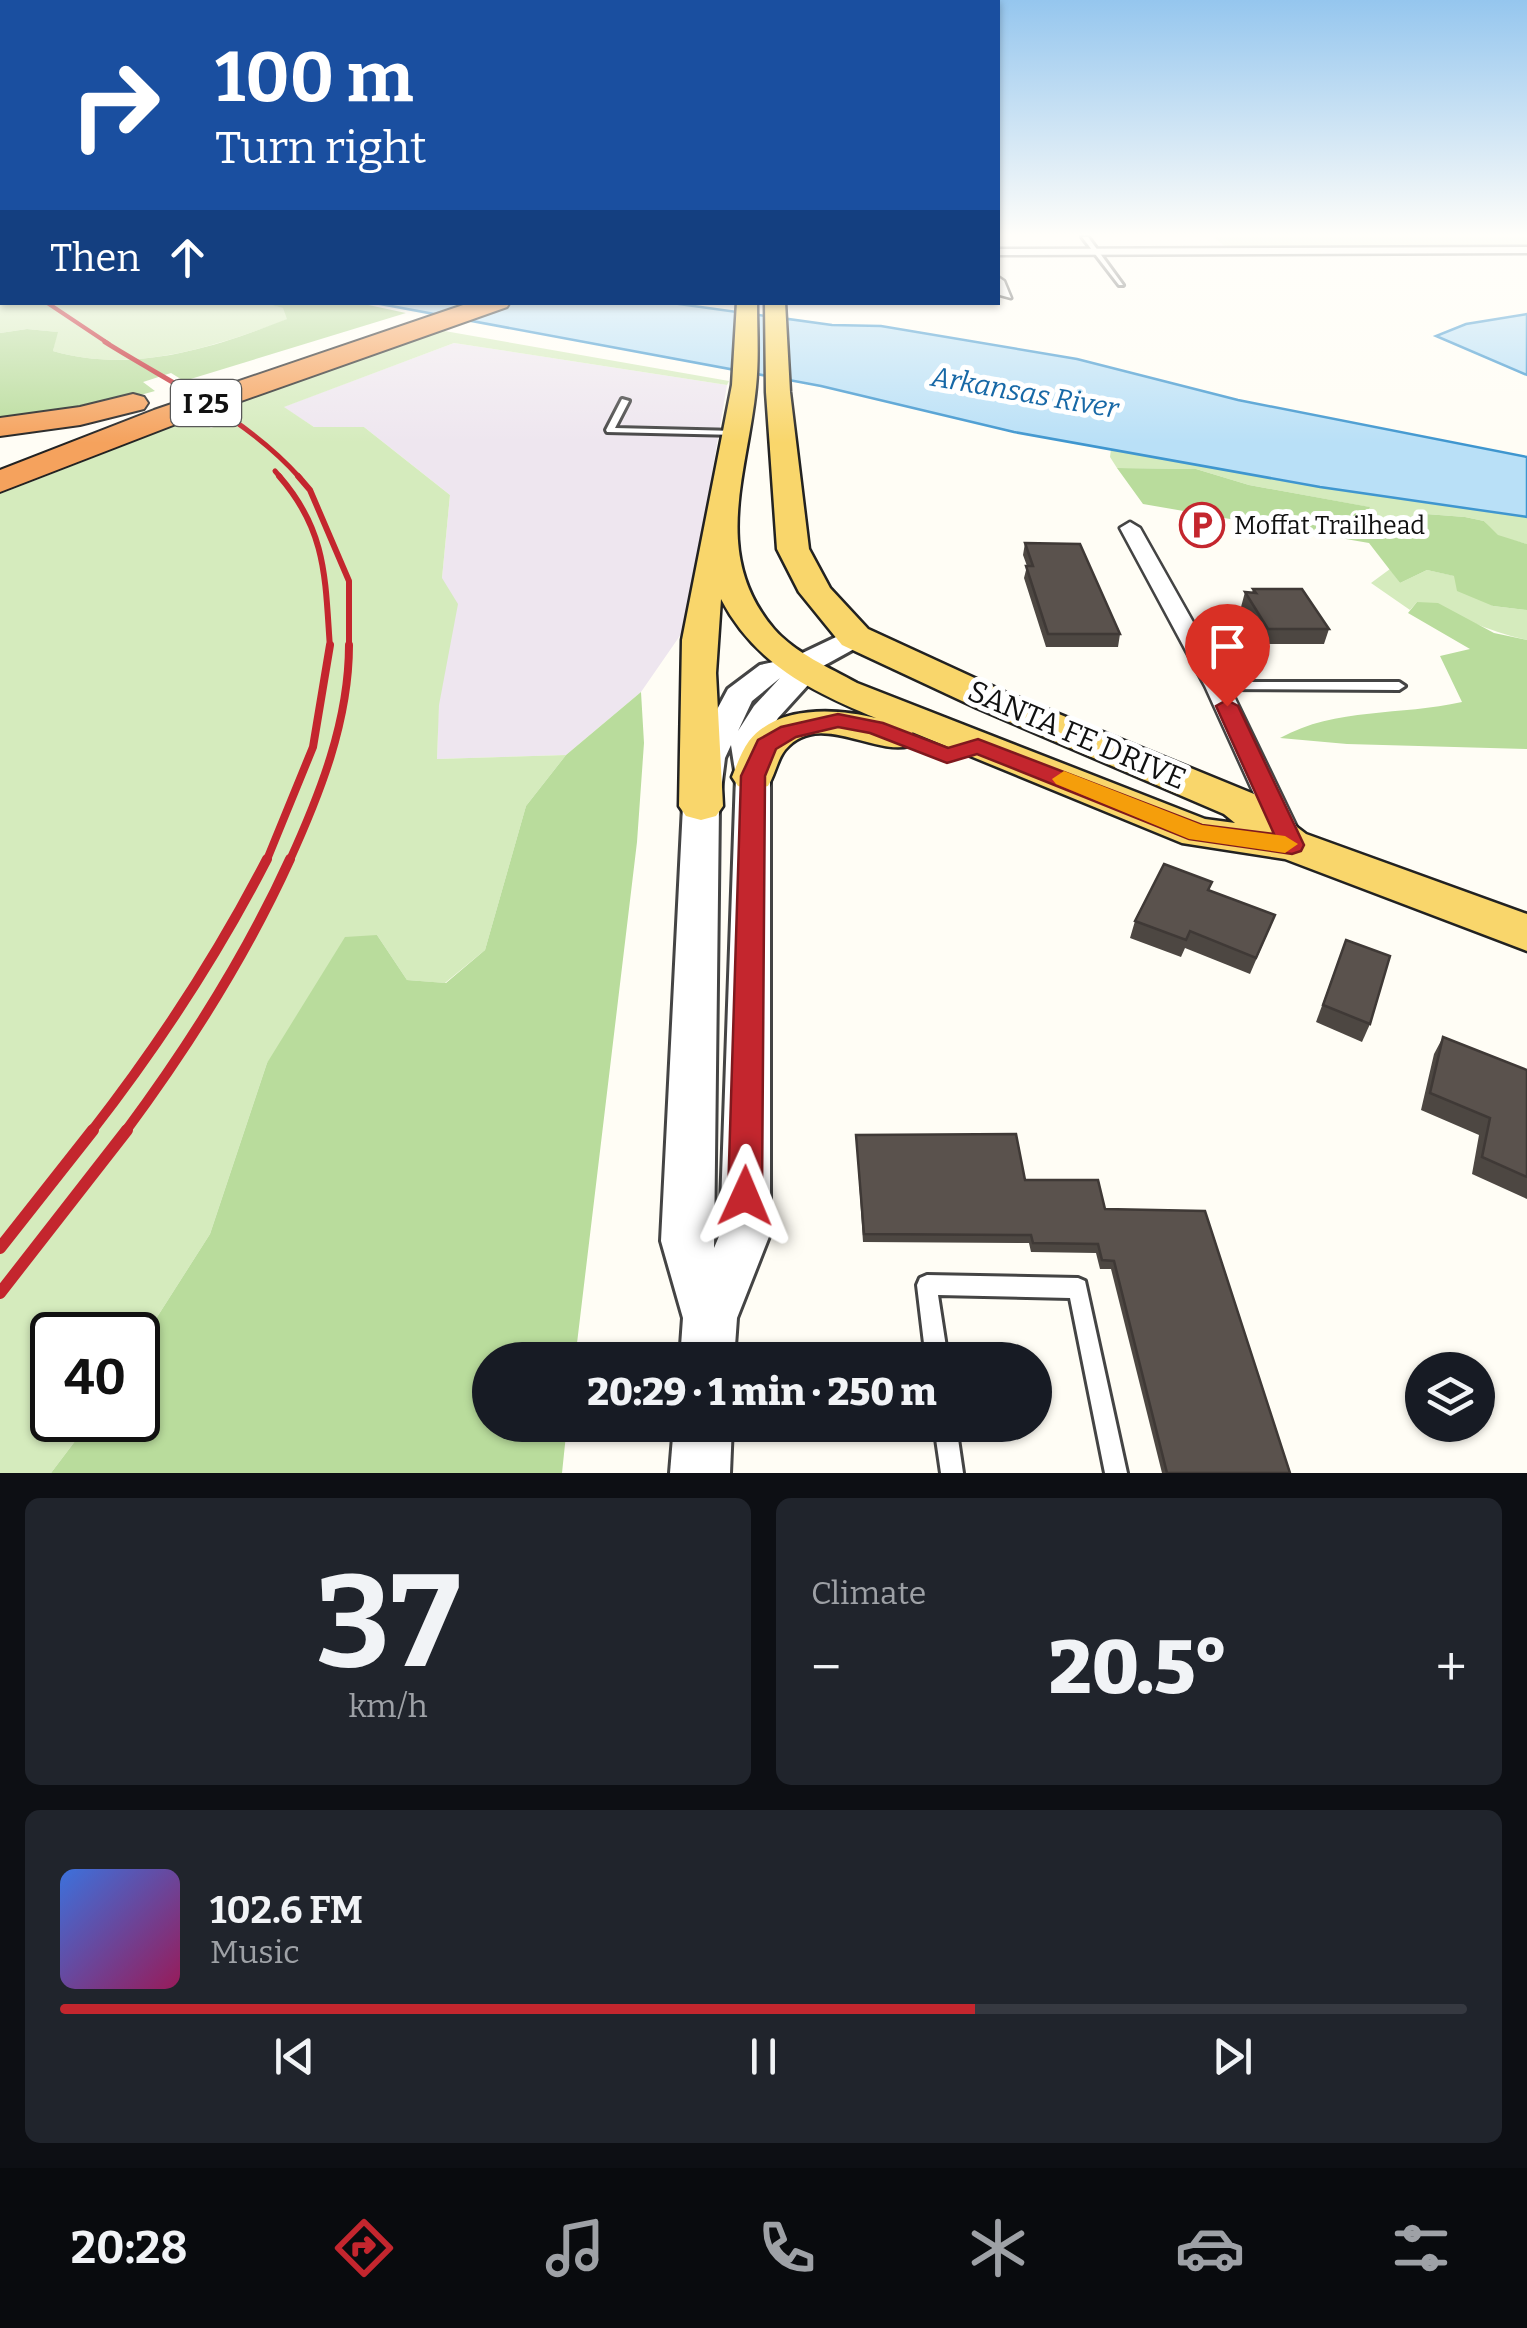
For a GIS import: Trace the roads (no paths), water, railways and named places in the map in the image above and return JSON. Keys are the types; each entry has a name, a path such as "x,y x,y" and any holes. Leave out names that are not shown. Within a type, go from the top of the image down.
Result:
{"highway":[{"name":"I 25","path":"0,482 403,328 452,306"},
{"name":"I 25","path":"0,460 328,347 484,306"},
{"path":"0,427 107,410 294,352 328,347"}],"main road":[{"path":"701,806 696,689 703,608 722,550 744,385 747,306"},
{"path":"775,306 778,392 794,549 816,592 855,637"},
{"name":"SANTA FE DRIVE","path":"722,550 740,602 763,638 800,666 844,691 1198,833 1292,845 1527,933"},
{"name":"SANTA FE DRIVE","path":"855,637 1239,804 1292,845"},
{"path":"800,666 844,670 1062,745 1160,771"},
{"path":"753,776 766,745 789,732 820,723 838,721 875,728 947,756 978,746"}],"street":[{"path":"1130,528 1218,686 1292,845"},
{"path":"709,1339 686,1241 701,806 708,758 739,696 771,671 800,666 855,637"},
{"path":"709,1339 744,1234 753,776 747,742 764,713 796,679 800,666"},
{"path":"700,1473 702,1442"}],"lane":[{"path":"625,401 610,430 737,433"},
{"path":"1218,686 1399,686"},
{"path":"935,1342 928,1285 1078,1288 1116,1473"},
{"path":"948,1442 952,1473"}],"water":[{"name":"Arkansas River","path":"390,306 692,306 832,325 881,326 1077,359 1238,400 1527,457 1527,517 1320,487 1014,432 821,386"},
{"path":"1527,314 1527,375 1436,336 1466,324"}],"railway":[{"path":"52,306 109,344"},
{"path":"105,342 233,420 298,476"},
{"path":"275,471 281,478"},
{"path":"279,476 307,516 321,556 330,646"},
{"path":"298,476 310,490 349,581 349,645"},
{"path":"289,862 331,756 344,701 349,645"},
{"path":"266,862 313,747 330,646"},
{"path":"91,1132 185,1000 267,859"},
{"path":"125,1132 215,1000 290,859"},
{"path":"0,1248 93,1130"},
{"path":"0,1293 127,1130"}],"place":[{"name":"Moffat Trailhead","path":"1202,525"}]}
